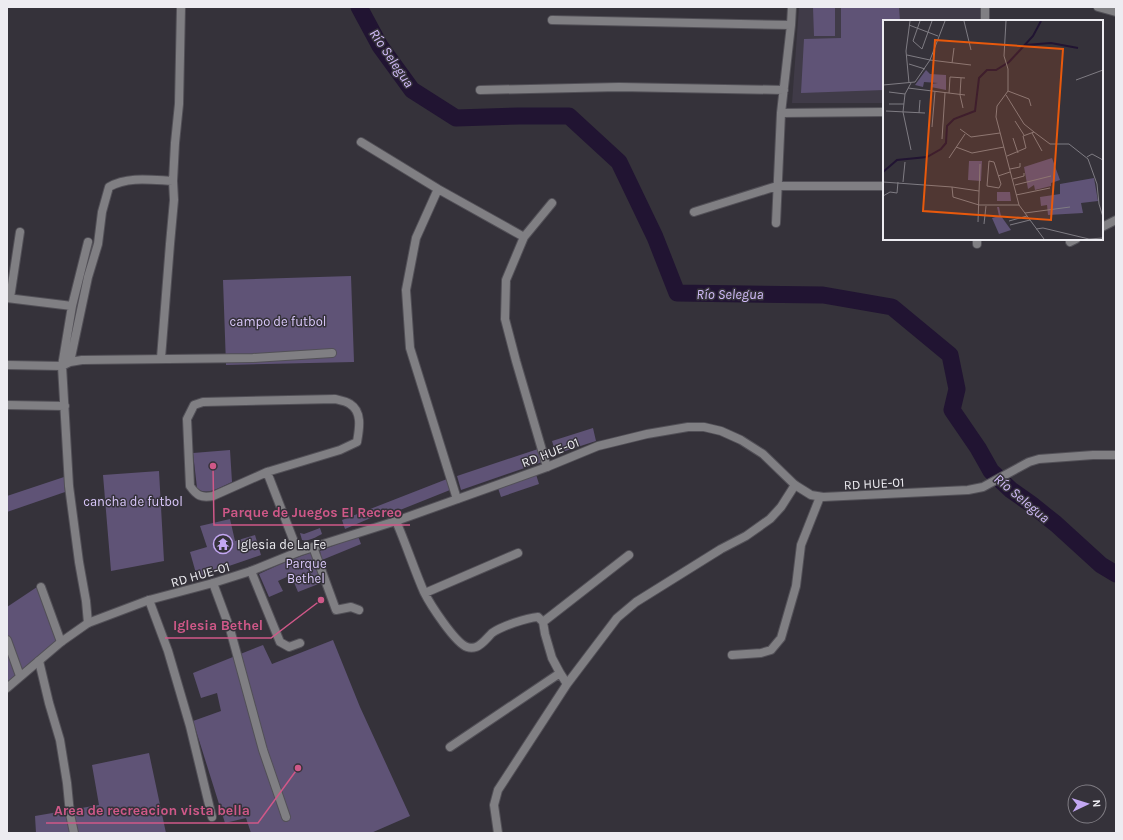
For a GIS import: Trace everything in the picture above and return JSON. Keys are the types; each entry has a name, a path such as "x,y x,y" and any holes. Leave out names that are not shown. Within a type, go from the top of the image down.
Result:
{"street":[{"path":"162,358 174,200 175,143 179,104 181,7"},
{"path":"776,223 781,113 792,7"},
{"path":"984,20 985,7"},
{"path":"1098,7 1116,12"},
{"path":"552,20 791,25"},
{"path":"480,90 619,87 784,90"},
{"path":"781,113 883,112"},
{"path":"361,142 438,189 524,237"},
{"path":"70,362 88,276 98,244 102,212 109,187 118,182 131,179 174,181"},
{"path":"694,212 777,186 883,186"},
{"path":"438,189 416,238 406,297 410,348 457,499"},
{"path":"547,467 505,319 506,280 524,237 552,203"},
{"path":"1103,226 1116,220"},
{"path":"20,232 8,298 72,306"},
{"path":"88,242 72,306 62,366 69,486 88,624"},
{"path":"7,365 62,366 70,362 82,360 253,358 332,353"},
{"path":"335,399 349,403 357,410 360,427 357,442 340,450 267,472 213,496 205,497 196,494 190,486 187,419 194,405 203,402 335,399"},
{"path":"7,405 65,406"},
{"name":"RD HUE-01","path":"7,688 61,642 88,624 149,600 213,583 250,571 313,546 396,521 547,467 598,446 647,434 688,427 704,427 721,431 741,440 763,454 795,485 811,495 836,498 968,490 984,487 1029,462 1049,458 1116,455"},
{"path":"267,472 298,552"},
{"path":"498,833 494,805 498,790 568,684 617,618 636,602 721,549 746,536 770,519 781,507 795,485"},
{"path":"732,656 761,653 771,650 781,638 796,586 801,545 820,497"},
{"path":"396,521 425,593 444,623 460,642 466,647 472,648 478,646 493,633 530,618 538,617 543,622 552,658 568,684"},
{"path":"313,546 336,610 351,607 359,610"},
{"path":"425,593 518,553"},
{"path":"543,622 629,555"},
{"path":"250,571 280,642 289,647 300,643"},
{"path":"213,583 230,630 263,750 286,817"},
{"path":"41,587 61,642"},
{"path":"149,600 172,666 190,726 212,817"},
{"path":"7,640 20,676"},
{"path":"39,662 60,740 74,833"},
{"path":"450,747 560,673"}],"shaded area":[{"path":"799,7 980,7 980,20 883,20 883,103 792,103"}],"green space":[{"path":"813,7 835,7 835,36 814,36"},
{"path":"841,7 899,7 900,20 883,20 883,90 801,93 804,39 841,38"},
{"name":"campo de futbol","path":"351,276 354,362 226,365 223,280"},
{"path":"593,428 596,441 556,454 552,441"},
{"path":"541,448 545,461 461,490 457,476"},
{"path":"230,450 232,482 209,491 197,488 193,453"},
{"name":"cancha de futbol","path":"159,471 164,561 111,571 103,475"},
{"path":"535,471 539,484 501,497 497,485"},
{"path":"64,477 65,492 7,512 7,496"},
{"path":"447,479 450,490 395,512 387,511 345,529 342,520"},
{"path":"230,519 235,541 255,535 261,555 197,577 190,552 207,547 200,526"},
{"path":"320,528 322,534 309,540 302,540 300,533 304,534"},
{"path":"358,536 361,544 322,560 320,551"},
{"name":"Parque Bethel","path":"315,551 326,581 298,592 291,575 278,581 283,591 269,597 259,574 285,562"},
{"path":"37,587 58,639 7,683 7,607"},
{"path":"333,640 360,707 410,816 371,833 251,833 246,818 225,823 193,721 221,711 217,693 201,698 193,673 263,645 272,664"},
{"path":"149,753 166,833 36,833 35,816 99,805 92,765"}],"waterway":[{"name":"Río Selegua","path":"359,7 380,46 412,90 456,118 569,116 619,162 655,237 677,293 823,295 892,307 950,355 957,389 952,410 978,448 991,471 1011,490 1056,524 1101,565 1116,574"}],"place":[{"name":"Parque de Juegos El Recreo","path":"213,466"},
{"name":"Iglesia de La Fe","path":"223,544"},
{"name":"Iglesia Bethel","path":"321,600"},
{"name":"Area de recreacion vista bella","path":"298,768"}]}
